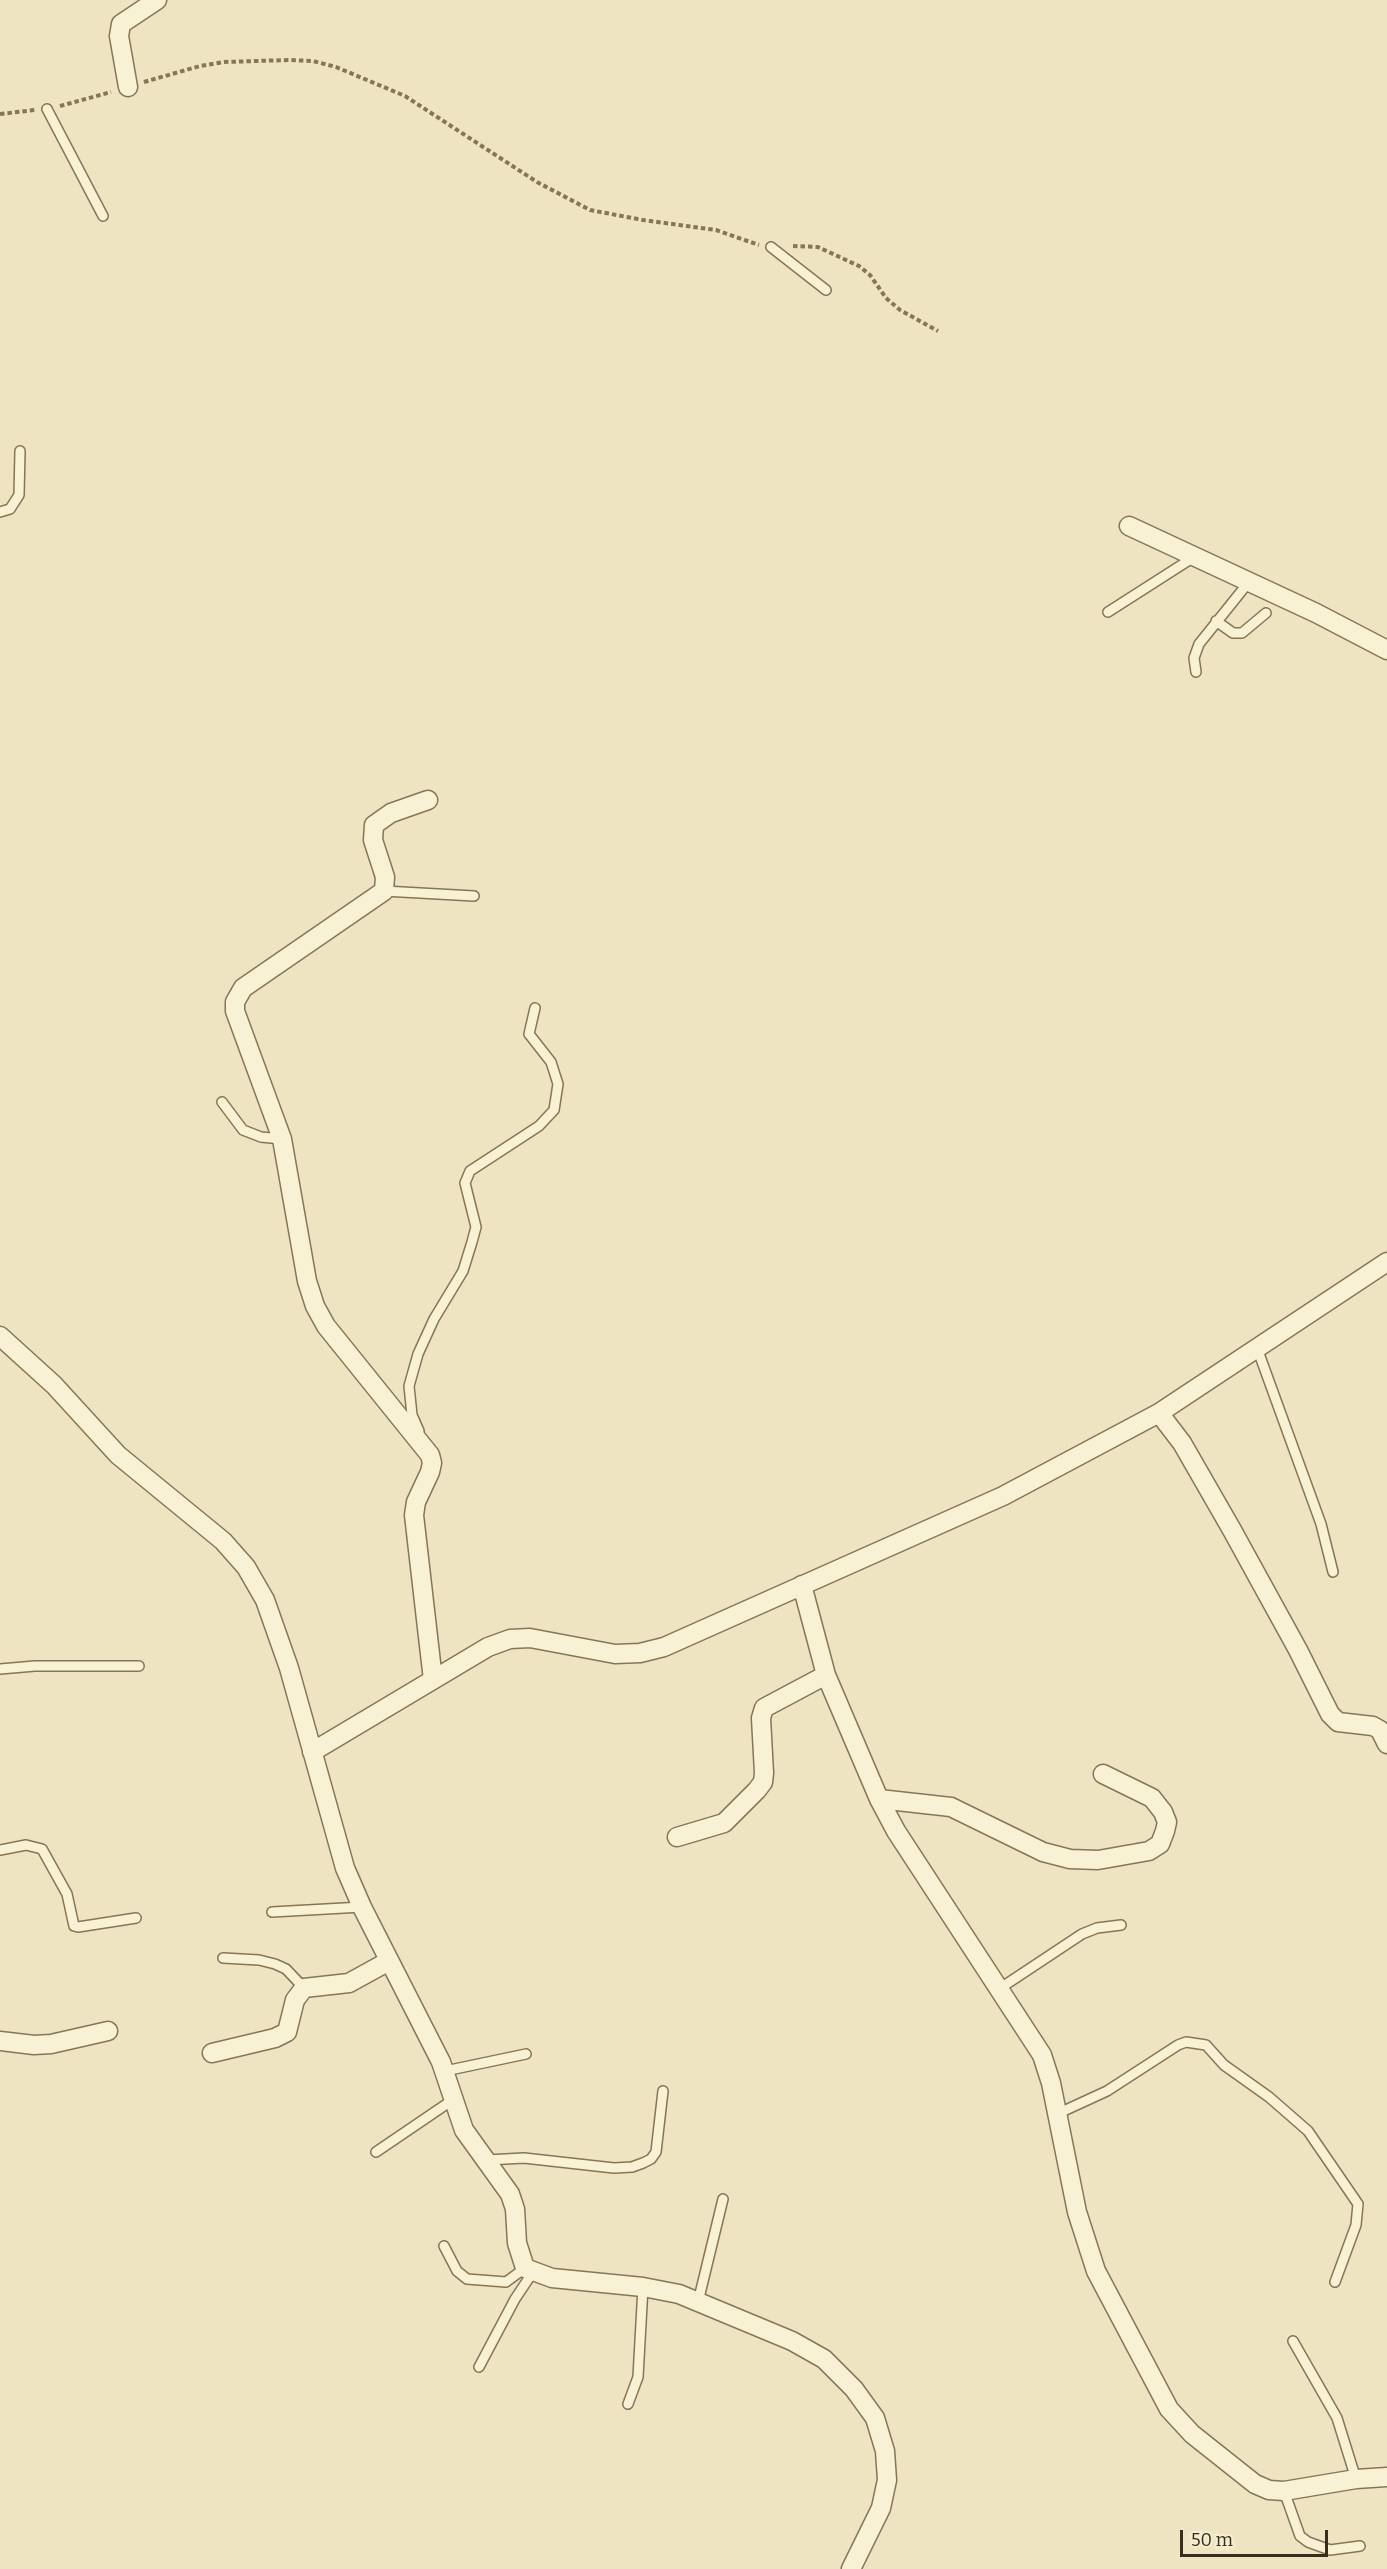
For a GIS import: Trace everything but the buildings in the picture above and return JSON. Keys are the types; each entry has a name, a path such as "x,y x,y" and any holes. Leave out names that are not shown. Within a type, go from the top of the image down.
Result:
{"street":[{"path":"128,87 119,36 121,24 157,0"},
{"path":"1129,526 1316,613 1387,650"},
{"path":"428,800 390,813 374,825 373,840 385,878 384,891 243,988 238,995 235,1011 282,1139 308,1281 315,1306 326,1326 430,1455 432,1463 430,1472 416,1502 414,1515 433,1680"},
{"path":"312,1752 488,1647 510,1639 530,1638 615,1654 640,1653 664,1647 1003,1496 1159,1413 1387,1262"},
{"path":"0,1336 54,1385 118,1455 222,1541 246,1566 264,1600 282,1649 339,1848 362,1907 445,2071 464,2130 510,2194 515,2209 517,2243 529,2270 552,2278 643,2287 679,2294 792,2341 824,2359 854,2389 874,2418 885,2451 887,2480 881,2508 851,2569"},
{"path":"1159,1413 1182,1443 1227,1521 1294,1641 1330,1714 1338,1722 1373,1726 1380,1730 1387,1744"},
{"path":"802,1585 826,1675 879,1799 896,1831 1042,2055 1057,2114 1077,2212 1096,2271 1169,2409 1192,2434 1255,2484 1269,2490 1284,2491 1356,2479 1387,2477"},
{"path":"677,1837 724,1823 757,1790 763,1782 764,1773 761,1718 764,1708 826,1675"},
{"path":"879,1799 951,1807 1043,1852 1070,1859 1098,1860 1124,1856 1149,1851 1160,1844 1167,1822 1163,1812 1152,1798 1103,1774"},
{"path":"212,2053 260,2043 287,2032 295,2000 304,1988 349,1983 389,1961"},
{"path":"0,2041 34,2045 51,2044 108,2031"}],"lane":[{"path":"47,109 103,216"},
{"path":"771,248 826,290"},
{"path":"0,512 10,509 19,495 20,451"},
{"path":"1108,612 1194,557"},
{"path":"1196,672 1194,658 1199,644 1248,583"},
{"path":"1216,621 1236,634 1247,631 1266,613"},
{"path":"384,891 474,896"},
{"path":"430,1455 412,1415 409,1386 418,1354 434,1319 463,1271 476,1227 465,1183 470,1171 539,1126 554,1110 558,1084 551,1062 529,1034 535,1008"},
{"path":"222,1102 243,1130 261,1137 282,1139"},
{"path":"1257,1348 1322,1524 1333,1572"},
{"path":"0,1669 35,1666 139,1666"},
{"path":"0,1850 26,1845 42,1849 67,1894 74,1926 136,1918"},
{"path":"272,1912 362,1907"},
{"path":"999,1989 1082,1934 1097,1928 1121,1925"},
{"path":"223,1958 259,1960 275,1964 285,1969 304,1988"},
{"path":"1057,2114 1107,2091 1178,2045 1186,2042 1206,2045 1224,2065 1269,2097 1308,2131 1358,2204 1356,2225 1335,2282"},
{"path":"445,2071 526,2054"},
{"path":"487,2160 524,2158 614,2168 632,2167 644,2163 656,2152 663,2091"},
{"path":"376,2152 454,2098"},
{"path":"698,2302 723,2199"},
{"path":"444,2246 457,2271 467,2279 506,2282 529,2270"},
{"path":"479,2367 529,2270"},
{"path":"628,2404 638,2377 643,2287"},
{"path":"1293,2341 1337,2418 1356,2479"},
{"path":"1284,2491 1300,2536 1308,2542 1330,2550 1360,2546"}],"path":[{"path":"0,114 47,109 200,66 224,62 313,61 336,67 405,96 537,182 590,210 716,230 771,248 803,245 832,252 864,270 886,298 900,310 938,331"}]}
